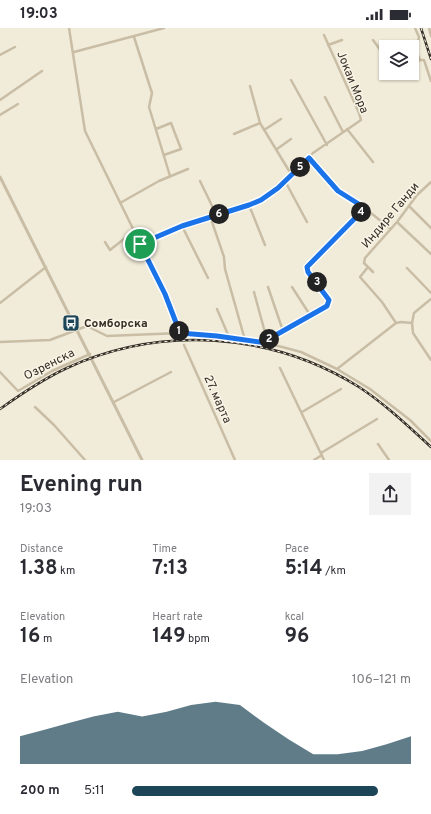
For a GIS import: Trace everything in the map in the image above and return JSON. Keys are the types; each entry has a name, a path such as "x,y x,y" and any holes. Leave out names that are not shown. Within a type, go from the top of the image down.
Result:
{"street":[{"path":"69,28 74,52 83,125 165,294 180,333"},
{"path":"74,52 164,28"},
{"path":"415,28 419,37 416,51 420,60 425,62 431,81"},
{"path":"428,28 431,36"},
{"name":"Јокаи Мора","path":"140,244 182,226 216,214 249,205 269,195 313,154 360,120 361,117 324,35"},
{"path":"134,37 152,92 149,107 170,176"},
{"path":"328,45 342,40"},
{"path":"373,40 379,48"},
{"path":"0,55 15,47"},
{"path":"0,100 42,71"},
{"path":"291,80 326,145"},
{"path":"250,86 260,123 291,174"},
{"path":"325,97 343,132"},
{"path":"0,115 18,104"},
{"path":"264,130 281,119"},
{"path":"156,129 171,123 181,148 164,155"},
{"path":"234,134 260,123"},
{"path":"347,129 373,162"},
{"path":"277,150 291,139"},
{"path":"309,158 338,191 365,208 390,229"},
{"path":"120,203 170,176 188,169"},
{"path":"0,177 46,266 142,460"},
{"path":"200,181 216,214"},
{"path":"285,181 307,222"},
{"name":"Индире Ганди","path":"368,267 364,261 423,189 431,182"},
{"path":"249,205 265,245"},
{"path":"409,206 431,228"},
{"path":"267,341 327,306 329,300 308,272 307,267 365,208"},
{"path":"210,216 224,257 225,269 245,340"},
{"path":"397,222 431,254"},
{"path":"182,226 208,278"},
{"path":"105,242 110,250 134,232"},
{"path":"0,303 46,266"},
{"path":"373,272 368,267 360,279 382,302 396,323"},
{"path":"407,268 431,293"},
{"path":"268,287 283,331"},
{"path":"292,287 310,315"},
{"path":"254,292 267,341"},
{"path":"431,299 414,313 412,323 413,333 418,343 431,360"},
{"path":"217,309 229,337"},
{"path":"337,369 396,323 412,323"},
{"path":"0,342 50,340 88,326 108,336 180,333 267,341 301,352 337,369 370,389 410,420 431,441"},
{"name":"27. марта","path":"184,345 235,460"},
{"name":"Озренска","path":"0,372 18,391 52,371 90,354"},
{"path":"280,368 324,460"},
{"path":"114,402 171,372"},
{"path":"302,412 341,389"},
{"path":"35,407 54,425 85,460"},
{"path":"314,460 321,454 377,419"},
{"path":"378,444 389,460"}],"railway":[{"path":"421,28 431,59"},
{"path":"0,409 49,377 67,368 103,354 140,345 177,341 215,341 253,345 289,355 325,369 369,394 431,447"}],"place":[{"name":"Сомборска","path":"71,323"}],"route":[{"path":"309,158 338,191 365,208 307,267 308,272 329,300 327,306 267,340 267,343 217,336 180,333 165,294 140,244 182,226 261,200 278,188 309,158"}]}
